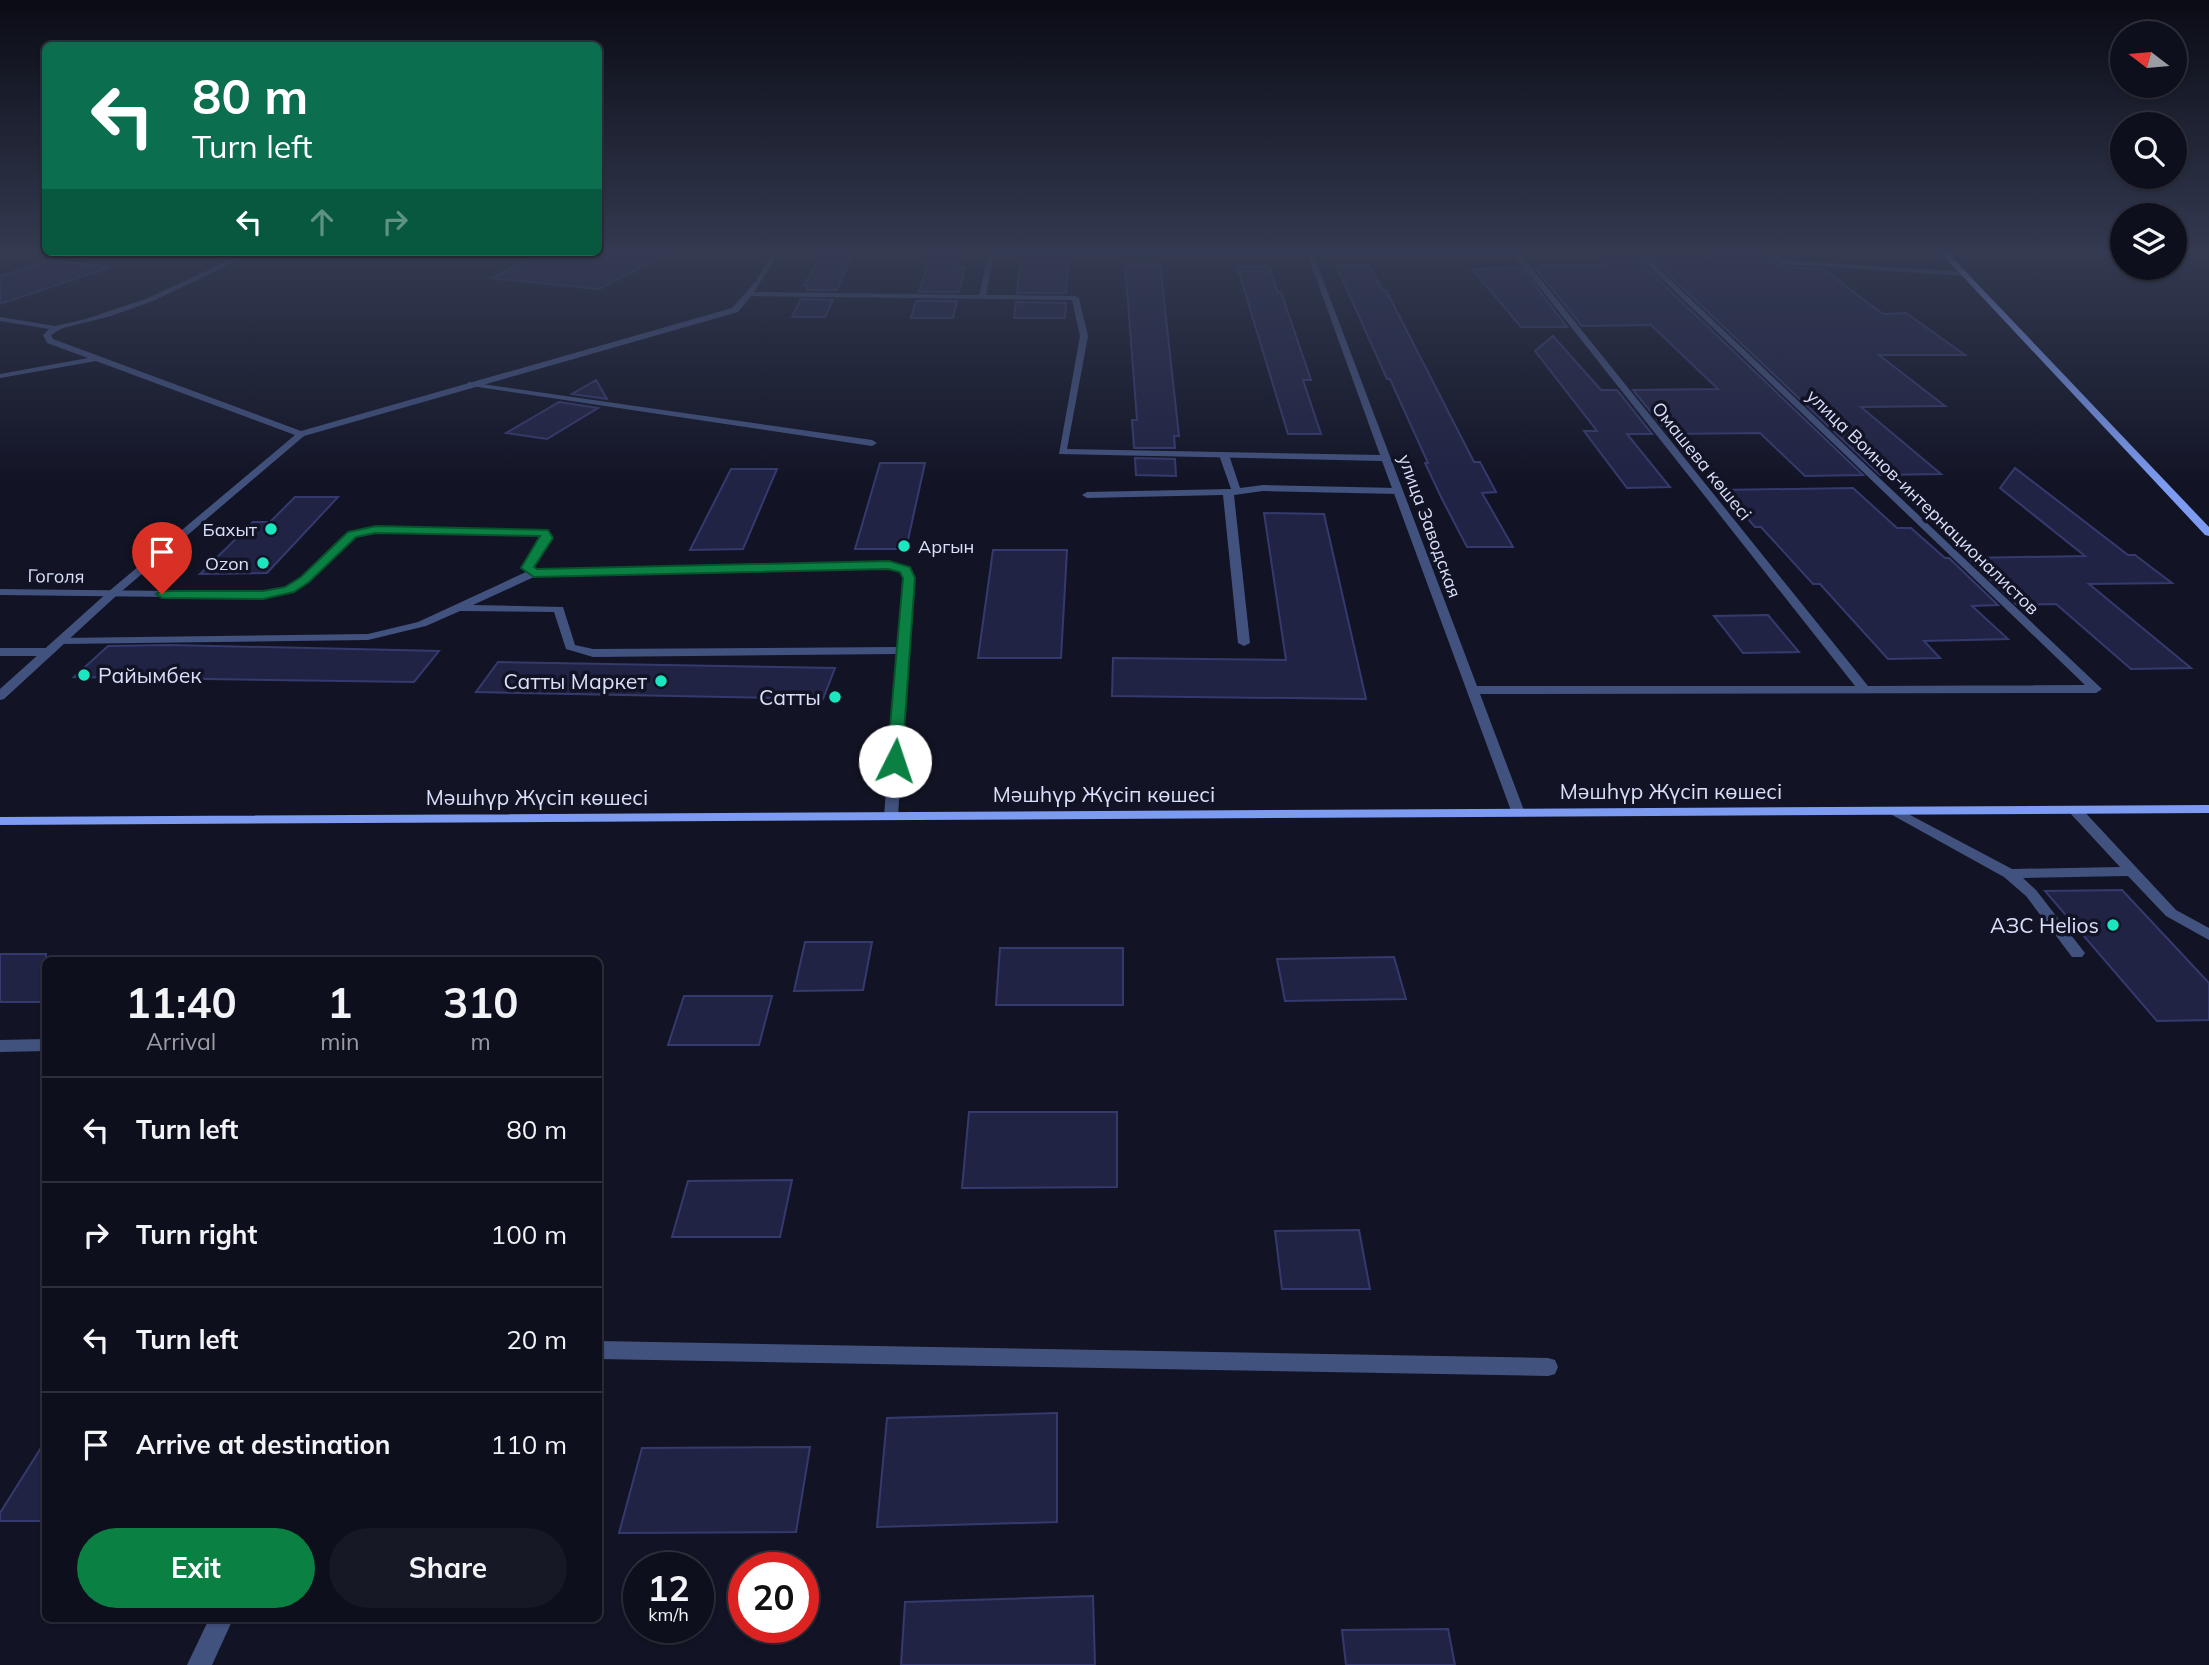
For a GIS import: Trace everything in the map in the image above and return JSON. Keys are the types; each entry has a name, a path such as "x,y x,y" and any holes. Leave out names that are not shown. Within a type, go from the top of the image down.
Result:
{"main road":[{"path":"2016,329 2209,533"},
{"name":"Мәшһүр Жүсіп көшесі","path":"0,821 2209,809"}],"street":[{"path":"53,329 47,335 50,341 300,434"},
{"path":"0,696 112,594 300,434 667,329"},
{"path":"1082,329 1084,336 1062,452 1386,458"},
{"name":"улица Заводская","path":"1338,329 1518,813"},
{"name":"Омашева көшесі","path":"1576,329 1865,690"},
{"name":"улица Воинов-интернационалистов","path":"1718,329 2096,689 1865,690"},
{"path":"0,376 100,358"},
{"path":"471,383 872,443"},
{"path":"1224,455 1233,491"},
{"path":"1233,491 1228,495 1244,643"},
{"path":"1087,495 1233,491 1398,491"},
{"name":"Гоголя","path":"0,592 263,595 289,590 305,580 352,535 376,530 544,533 547,538 527,568 534,573"},
{"path":"61,640 368,637 422,624 534,573 889,565 905,570 909,578 891,816"},
{"path":"458,608 559,609 570,647 593,653 903,650"},
{"path":"0,652 48,652"},
{"path":"1472,690 1865,690"},
{"path":"2075,810 2171,913 2209,935"},
{"path":"1892,811 2008,874 2031,893 2077,953"},
{"path":"2008,874 2129,871"},
{"path":"0,1046 42,1045"},
{"path":"602,1350 1548,1367"},
{"path":"199,1665 220,1622"}],"building":[{"path":"1130,329 1167,329 1179,436 1174,436 1175,448 1134,448 1132,420 1137,420"},
{"path":"1256,329 1294,329 1311,380 1303,380 1321,434 1288,434"},
{"path":"1364,329 1406,329 1474,462 1480,462 1496,492 1482,493 1513,547 1467,547 1425,463 1428,463 1390,379 1387,379"},
{"path":"1655,329 1710,329 1863,475 1805,476 1760,433 1669,434 1633,390 1718,389"},
{"path":"1726,329 1928,329 1965,355 1879,355 1945,406 1861,407 1941,474 1880,475"},
{"path":"1553,336 1601,390 1617,390 1652,434 1627,434 1670,487 1627,488 1584,431 1597,431 1535,351"},
{"path":"596,380 607,399 572,394"},
{"path":"559,402 598,408 547,439 506,433"},
{"path":"1135,458 1175,459 1176,476 1136,475"},
{"path":"880,463 925,463 906,549 855,549"},
{"path":"2015,468 2128,555 2135,555 2172,583 2089,584 2191,668 2131,669 2056,604 2017,605 1968,558 2085,556 2000,488"},
{"path":"731,469 777,469 743,549 690,550"},
{"path":"1853,488 1897,528 1911,528 1945,558 1949,558 1998,605 1972,606 2008,639 1924,641 1940,658 1888,659 1820,584 1813,584 1761,527 1755,527 1722,490"},
{"path":"295,497 338,497 267,573 200,574 253,522 270,522"},
{"path":"1264,513 1324,514 1366,699 1112,696 1113,658 1286,660"},
{"path":"993,550 1067,550 1061,658 978,658"},
{"path":"1768,615 1799,652 1743,653 1714,616"},
{"path":"108,646 439,651 414,682 74,677"},
{"path":"498,662 835,668 823,699 476,692"},
{"path":"2122,890 2209,983 2209,1020 2157,1021 2045,891"},
{"path":"805,942 872,942 863,990 794,991"},
{"path":"1000,948 1123,948 1123,1005 996,1005"},
{"path":"0,954 46,954 46,957 42,957 42,1002 0,1002"},
{"path":"1394,957 1406,999 1285,1001 1277,959"},
{"path":"684,996 772,996 759,1045 668,1045"},
{"path":"969,1112 1117,1112 1117,1187 962,1188"},
{"path":"792,1180 780,1237 672,1237 688,1181"},
{"path":"1359,1230 1370,1289 1282,1289 1275,1231"},
{"path":"1057,1413 1057,1522 877,1527 887,1418"},
{"path":"42,1446 42,1521 0,1521 0,1513"},
{"path":"810,1447 796,1532 619,1533 642,1448"},
{"path":"1093,1596 1095,1665 901,1665 905,1602"},
{"path":"1448,1629 1455,1665 1346,1665 1342,1630"}],"place":[{"name":"Бахыт","path":"271,529"},
{"name":"Аргын","path":"904,546"},
{"name":"Ozon","path":"263,563"},
{"name":"Райымбек","path":"84,675"},
{"name":"Сатты Маркет","path":"661,681"},
{"name":"Сатты","path":"835,697"},
{"name":"АЗС Helios","path":"2113,925"}],"route":[{"path":"162,594 263,595 289,590 305,580 352,535 376,530 544,533 547,538 527,568 534,573 889,565 905,570 909,578 895,761"}]}
